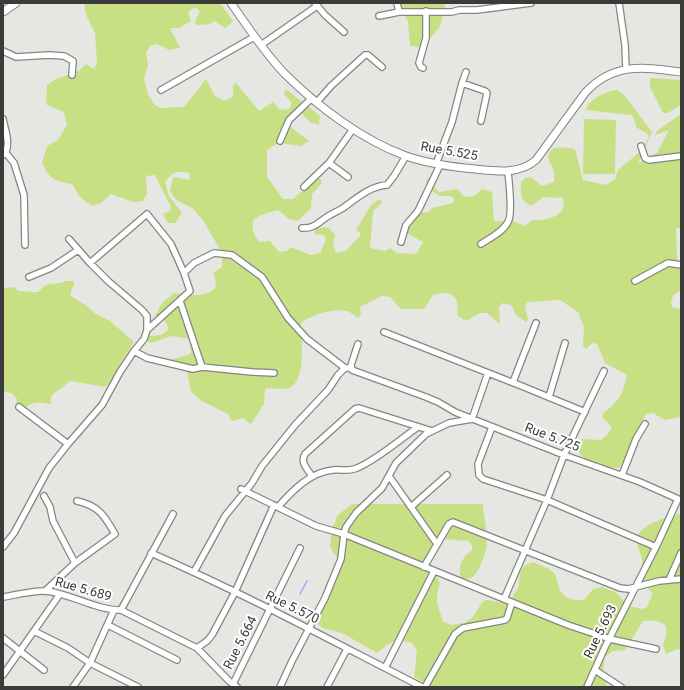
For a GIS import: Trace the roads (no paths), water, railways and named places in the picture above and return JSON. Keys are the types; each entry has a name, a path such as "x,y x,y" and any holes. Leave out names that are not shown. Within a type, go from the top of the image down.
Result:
{"street":[{"path":"3,12 16,3"},
{"name":"Rue 5.525","path":"231,3 254,37 284,73 314,100 367,138 406,156 438,164 508,172 533,163 591,87 610,74 642,67 681,72"},
{"path":"397,3 399,12"},
{"path":"378,16 399,12 452,12 459,10 477,10 531,3"},
{"path":"619,3 626,70"},
{"path":"261,45 316,4 344,32"},
{"path":"423,68 421,68 419,63 426,38 426,11"},
{"path":"160,90 254,37"},
{"path":"3,51 21,58 49,54 64,56 73,61 72,75"},
{"path":"280,141 289,120 314,100 365,54 382,67"},
{"path":"401,242 406,225 418,211 438,164 466,72"},
{"path":"462,83 485,91 486,93 480,121"},
{"path":"3,119 8,148 5,154 14,163 24,195 25,245"},
{"path":"304,187 329,163 353,129"},
{"path":"641,146 645,158 649,160 681,156"},
{"path":"302,228 313,226 361,194 380,185 387,185 406,156"},
{"path":"329,163 348,177"},
{"path":"481,244 496,235 508,222 510,210 508,172"},
{"path":"90,263 147,214 171,244 190,291 147,330"},
{"path":"3,547 14,532 49,468 102,405 134,351 144,339 147,330 147,316 142,310 108,281 69,239"},
{"path":"28,277 51,268 78,250"},
{"path":"184,273 194,263 214,253 232,255 262,277 288,318 306,339 345,368 351,368 358,344"},
{"path":"635,281 668,263 681,265"},
{"path":"180,301 202,367"},
{"path":"513,382 536,323"},
{"path":"384,332 513,382 585,412"},
{"path":"549,397 565,343"},
{"path":"134,351 147,358 193,369 202,367 274,373"},
{"path":"194,572 225,516 243,490 295,425 328,390 338,375 345,368"},
{"name":"Rue 5.725","path":"351,368 352,370 438,402 455,412 492,427 679,497 636,588"},
{"path":"504,599 547,500 564,455 604,371"},
{"path":"280,687 325,598 341,559 344,534 356,513 382,488 396,463 426,434 449,423 472,419 488,373"},
{"path":"19,406 68,444"},
{"path":"312,476 302,462 302,458 355,409 359,408 432,431"},
{"path":"449,423 455,412"},
{"path":"622,475 636,440 645,424"},
{"path":"197,648 207,641 212,635 235,592 276,506 312,476 332,470 356,469 383,452 418,426"},
{"path":"492,427 478,464 479,475 483,479 547,500 656,547"},
{"path":"411,507 447,475"},
{"path":"389,476 437,544"},
{"path":"243,490 316,526 344,534 568,625 610,639 656,649"},
{"path":"44,496 50,507 53,521 75,562"},
{"path":"45,591 75,562 115,534 100,510 77,501"},
{"name":"Rue 5.689","path":"3,597 45,591 60,594 100,607 121,610 173,514"},
{"path":"424,567 449,524 453,522 620,588 636,588 650,583 681,579"},
{"name":"Rue 5.664","path":"235,685 300,548"},
{"name":"Rue 5.570","path":"151,553 235,592 422,687"},
{"path":"669,580 681,553"},
{"path":"385,668 434,570"},
{"name":"Rue 5.693","path":"587,687 636,588"},
{"path":"3,675 60,594"},
{"path":"425,687 455,634 463,628 505,620 512,602"},
{"path":"73,687 90,664 114,610"},
{"path":"121,610 197,648 235,685"},
{"path":"108,625 177,660"},
{"path":"34,630 68,648 90,664 129,685 138,687"},
{"path":"3,638 44,670"},
{"path":"327,687 347,649"},
{"path":"595,670 621,687"}],"waterway":[{"path":"300,594 307,581"}]}
